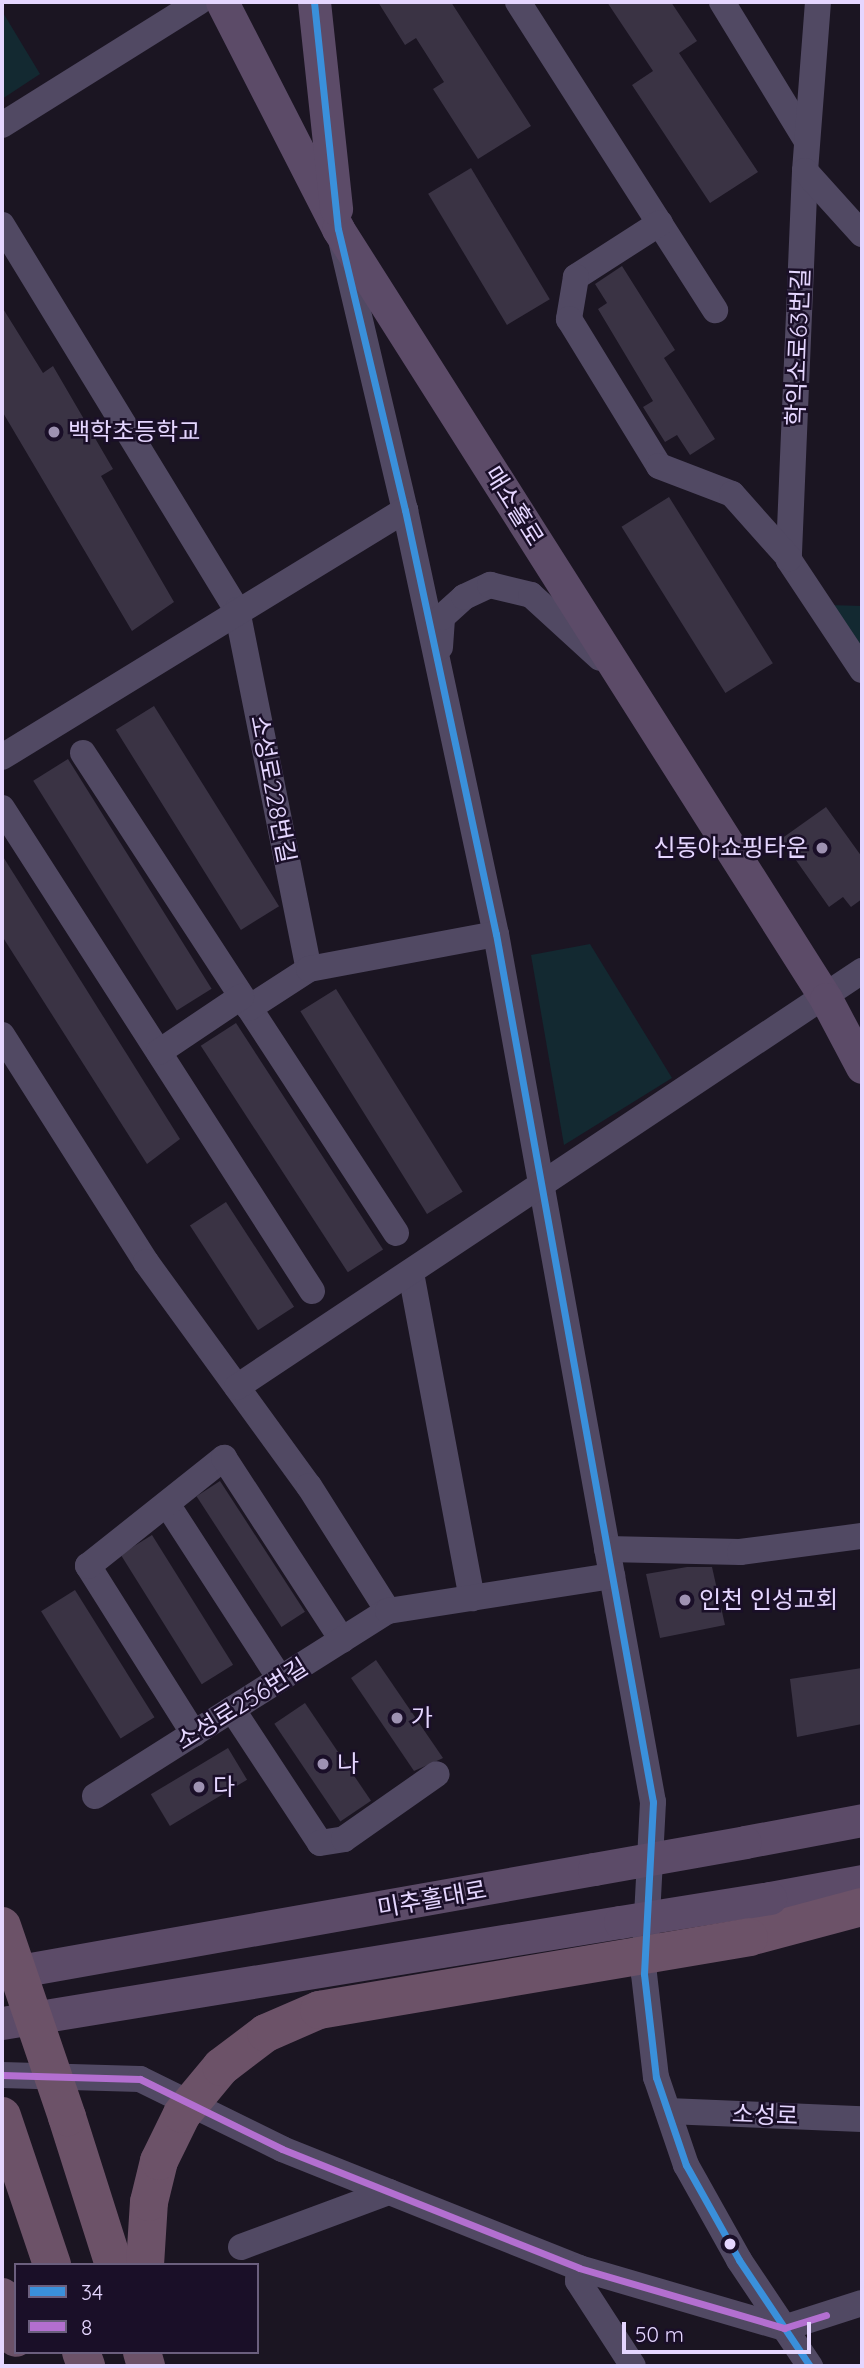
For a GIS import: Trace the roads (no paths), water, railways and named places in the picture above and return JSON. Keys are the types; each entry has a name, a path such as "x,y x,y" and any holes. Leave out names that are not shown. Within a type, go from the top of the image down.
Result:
{"highway":[{"path":"145,2263 149,2202 159,2161 182,2115 221,2067 266,2033 319,2010 749,1937 862,1907"},
{"path":"2,1926 113,2263"},
{"path":"2,2116 50,2263"},
{"path":"2,2297 14,2332"}],"main road":[{"name":"매소홀로","path":"222,2 338,229 825,999"},
{"path":"314,2 338,229"},
{"path":"825,999 862,1034"},
{"path":"825,999 862,1067"},
{"name":"미추홀대로","path":"2,1974 862,1821"},
{"path":"2,2023 862,1881"}],"street":[{"path":"2,125 199,2"},
{"path":"518,2 715,310"},
{"path":"722,2 807,141"},
{"name":"학익소로63번길","path":"789,558 805,170 818,2"},
{"path":"805,170 862,234"},
{"path":"660,223 576,276 569,318 659,466 732,494 789,558 862,670"},
{"path":"2,225 237,610"},
{"path":"338,229 405,510 496,934 653,1802 644,1974 656,2077 686,2165 739,2260 810,2366"},
{"path":"2,757 237,610 405,510"},
{"path":"439,666 442,617 464,597 490,585 531,595 629,687"},
{"name":"소성로228번길","path":"237,610 309,969"},
{"path":"83,753 396,1233"},
{"path":"2,808 312,1291"},
{"path":"159,1052 245,1002 309,969 496,934"},
{"path":"237,1387 542,1188 825,999 862,971"},
{"path":"2,1035 146,1262 309,1486 388,1611"},
{"path":"411,1273 472,1598"},
{"path":"194,1734 88,1566 224,1458 342,1640"},
{"path":"167,1504 280,1679"},
{"path":"607,1549 740,1552 862,1536"},
{"name":"소성로256번길","path":"95,1796 388,1611 612,1576"},
{"path":"232,1709 320,1843 344,1839 438,1774"},
{"path":"2,2075 140,2079 282,2149 579,2268 785,2328 862,2303"},
{"name":"소성로","path":"668,2111 862,2119"},
{"path":"242,2247 389,2192"},
{"path":"579,2268 578,2281 633,2366"}],"place":[{"name":"백학초등학교","path":"54,432"},
{"name":"신동아쇼핑타운","path":"822,848"},
{"name":"인천 인성교회","path":"685,1600"},
{"name":"가","path":"397,1718"},
{"name":"나","path":"323,1764"},
{"name":"다","path":"199,1787"}]}
